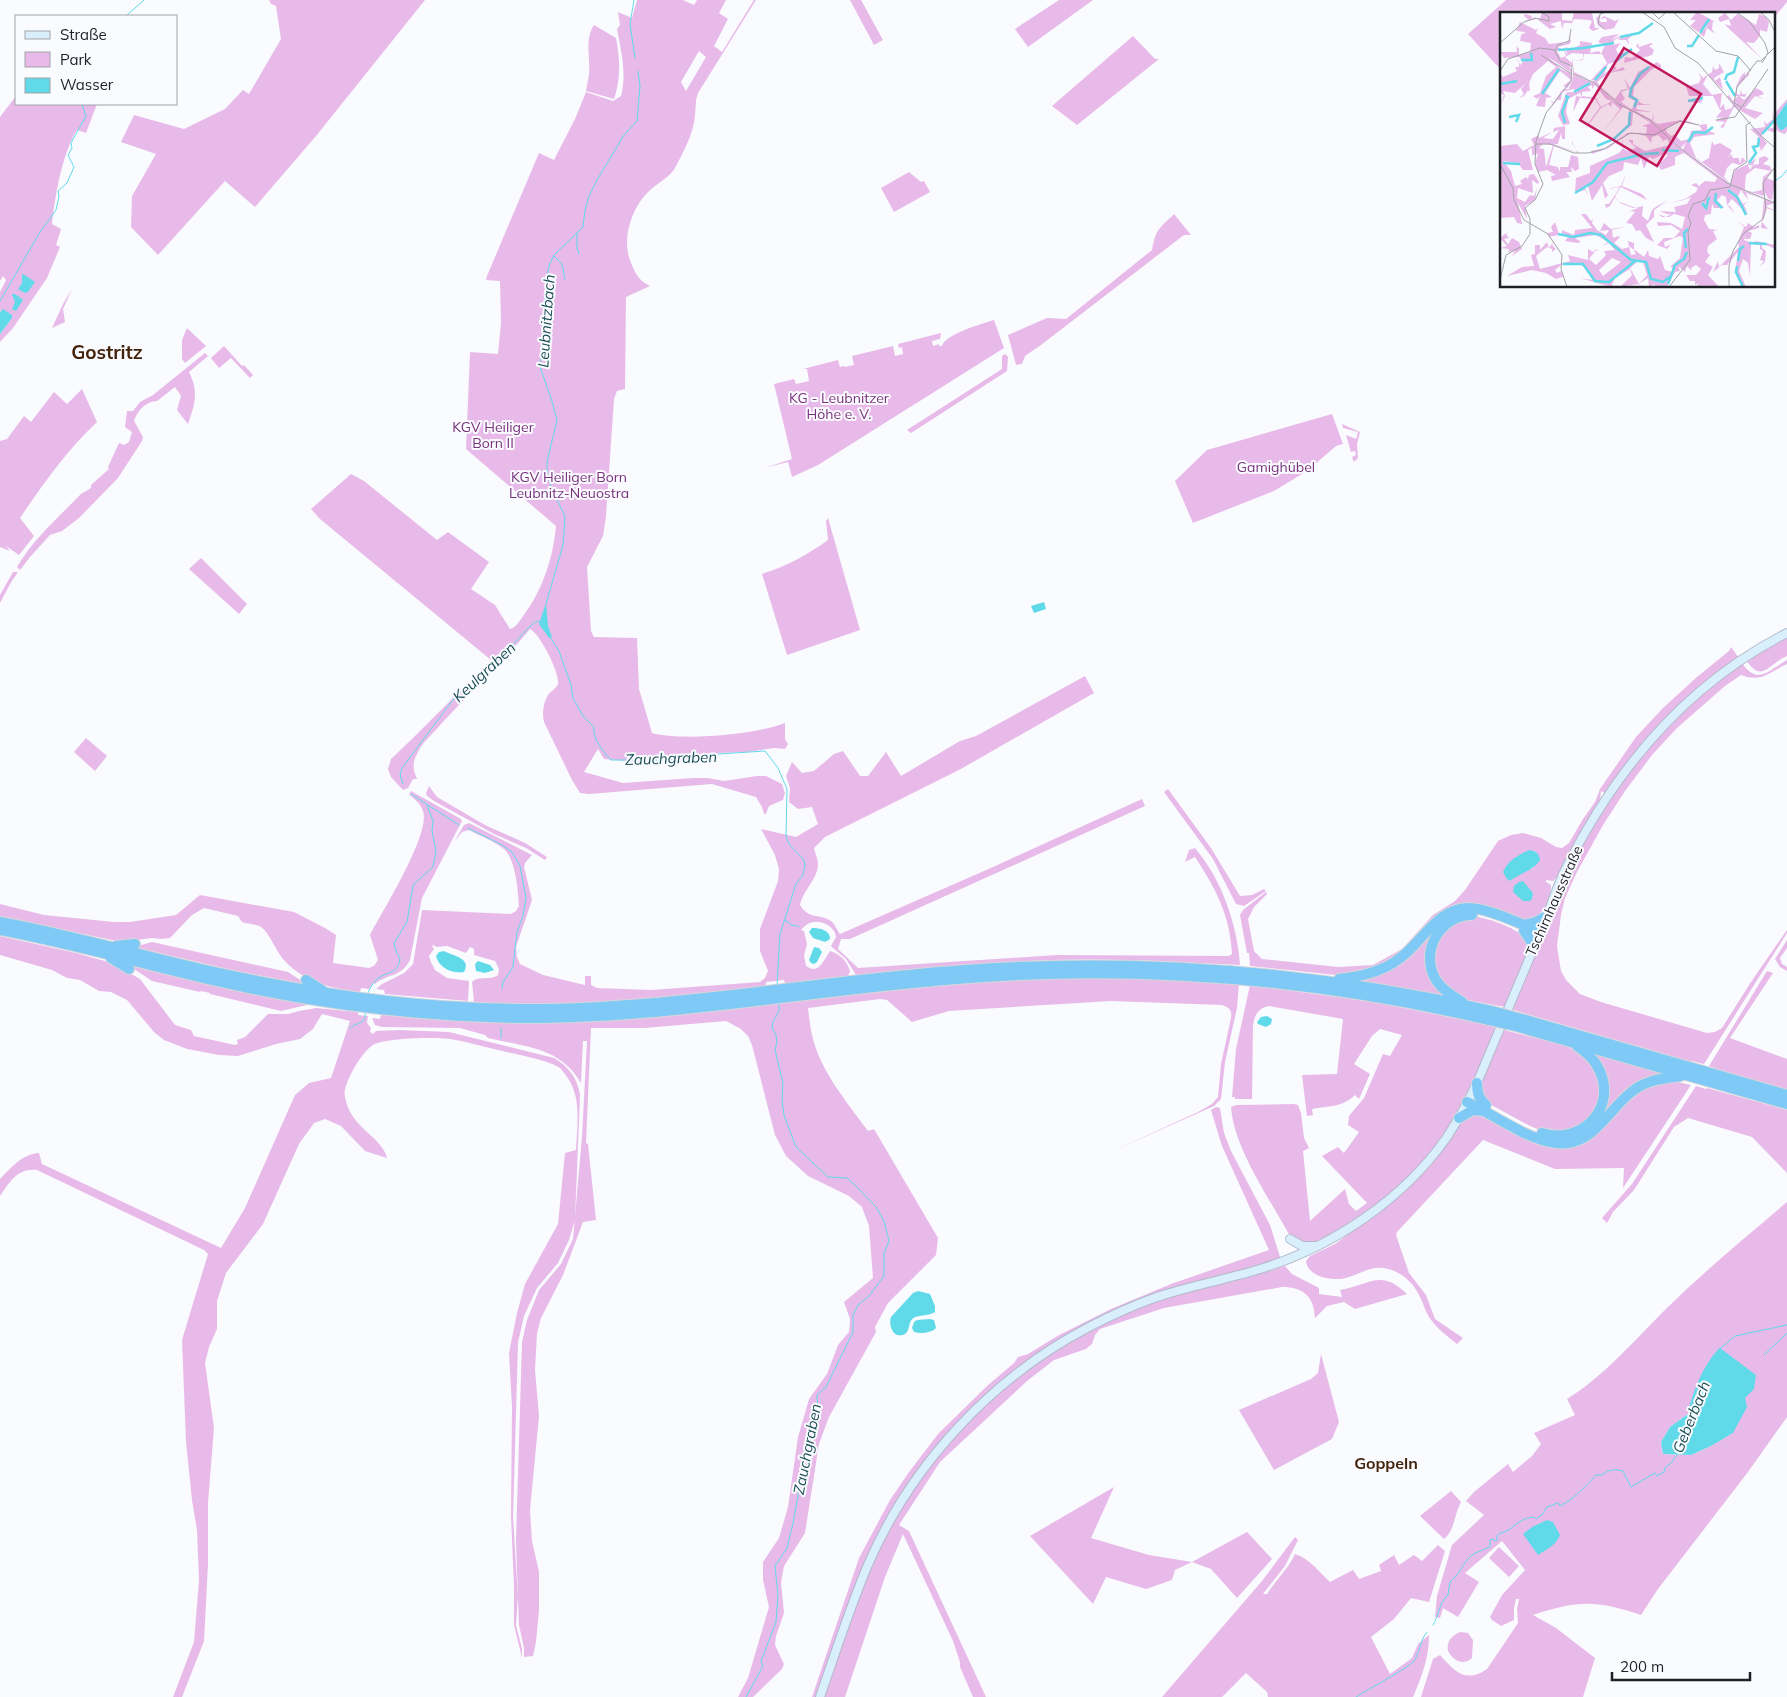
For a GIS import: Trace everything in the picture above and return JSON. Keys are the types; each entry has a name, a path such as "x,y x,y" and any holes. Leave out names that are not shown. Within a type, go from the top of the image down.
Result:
{"highway":[{"path":"1328,981 1376,971 1395,963 1445,915 1467,908 1484,910 1524,928 1533,949"},
{"path":"1467,1006 1442,988 1431,969 1430,949 1437,933 1451,921 1469,914 1483,916 1540,933"},
{"path":"1524,928 1547,916"},
{"path":"0,922 222,982 332,1003"},
{"path":"0,930 326,993 359,1002"},
{"path":"110,951 135,944"},
{"path":"110,951 117,963 129,969"},
{"path":"309,1007 332,1003 359,1002 471,1008 565,1009 767,996 964,970 1058,965 1191,968 1328,981 1382,989 1467,1006 1490,1016"},
{"path":"786,993 1002,976 1055,974 1151,974 1249,980 1332,990 1490,1016 1520,1023 1688,1073"},
{"path":"306,980 326,993"},
{"path":"1520,1023 1570,1041 1688,1073 1787,1095"},
{"path":"1469,1100 1529,1128 1552,1136 1571,1134 1586,1127 1597,1115 1600,1108 1604,1082 1592,1060 1570,1041"},
{"path":"1477,1083 1477,1091 1486,1108 1541,1140 1551,1143 1570,1143 1586,1137 1597,1128 1622,1099 1635,1089 1659,1079 1688,1073"},
{"path":"1711,1078 1787,1104"},
{"path":"1459,1118 1473,1110 1486,1108"}],"main road":[{"name":"Tschirnhausstraße","path":"820,1697 868,1567 886,1528 920,1474 953,1433 987,1398 1022,1368 1088,1327 1127,1309 1171,1293 1274,1265 1345,1231 1391,1198 1435,1152 1469,1100 1566,868 1609,793 1638,754 1676,712 1716,677 1768,642 1787,633"},
{"path":"1290,1239 1302,1246 1316,1246"}],"green space":[{"path":"269,0 425,0 316,136 255,207 225,181 158,255 131,227 132,196 156,154 121,142 134,115 184,129 225,109 243,90 249,94 281,39 276,6 271,4"},
{"path":"637,0 683,0 694,5 697,0 726,0 719,13 728,19 714,46 722,52 754,0 756,0 698,93 691,135 674,170 642,199 629,225 627,245 631,263 638,276 650,286 626,297 625,389 617,391 614,399 603,536 587,567 591,631 594,637 637,638 639,689 652,733 699,737 738,734 785,723 785,739 788,744 785,749 774,748 748,752 717,753 698,759 637,762 604,759 598,749 584,772 623,783 693,778 724,781 766,776 782,784 785,793 783,800 769,806 766,814 764,814 756,797 712,784 589,794 580,793 544,722 545,701 557,686 558,679 553,663 544,646 530,629 425,742 414,760 414,770 417,779 413,779 408,788 403,790 391,777 388,769 391,759 491,660 320,519 311,509 351,474 364,481 437,540 448,532 489,562 471,589 495,605 510,629 517,625 528,609 545,575 552,551 556,526 466,449 470,352 498,354 501,323 500,281 486,280 487,276 539,153 554,160 575,119 586,92 613,101 621,96 623,70 617,29 620,25 618,12 632,18","holes":["699,51 706,57 686,91 681,82"]},
{"path":"850,0 861,0 883,40 874,45"},
{"path":"1059,0 1093,0 1028,47 1015,29"},
{"path":"1506,0 1787,0 1774,18 1774,12 1500,12 1500,69 1468,34"},
{"path":"594,25 616,38 619,69 614,99 586,91 589,75 589,37"},
{"path":"1133,36 1155,59 1159,59 1077,125 1052,106"},
{"path":"15,97 15,105 97,105 86,133 77,130 67,151 60,176 52,224 61,229 56,245 60,247 47,278 13,328 0,342 0,334 12,318 1,310 0,312 0,292 6,280 3,276 0,281 0,117"},
{"path":"1787,99 1787,131 1785,134 1776,129 1774,114"},
{"path":"909,172 921,182 924,181 930,192 894,212 881,188"},
{"path":"1174,214 1191,235 1184,235 1025,356 1022,364 1016,365 1008,335 1047,318 1066,319 1152,250 1159,229"},
{"path":"72,289 63,309 65,322 52,328 63,304"},
{"name":"KG - Leubnitzer Höhe e. V.","path":"994,320 1004,348 818,465 792,477 788,462 764,468 792,459 774,384 794,379 796,384 809,381 807,369 803,369 838,360 840,367 854,365 852,356 893,346 895,356 903,354 902,347 899,348 898,344 941,333 940,339 932,341 933,346 939,344 939,346 942,346 950,337"},
{"path":"187,328 206,346 185,363 182,359 182,340"},
{"path":"224,346 253,375 250,378 231,358 219,368 211,358"},
{"path":"205,353 208,356 189,372 194,386 195,398 188,424 177,410 181,396 175,387 157,401 142,407 134,421 143,437 142,441 118,478 79,518 62,531 50,535 20,570 17,567 39,537 81,494 91,488 91,485 109,469 108,467 119,443 124,445 129,442 132,432 125,427 127,411 133,411 140,402 153,395"},
{"path":"1005,354 1008,357 1007,371 911,433 907,430 1002,369 1002,356"},
{"path":"82,389 97,422 66,456 20,518 34,536 19,555 6,546 10,551 0,547 0,441 7,439 24,416 31,422 54,392 67,404"},
{"name":"Gamighübel","path":"1332,414 1343,444 1336,446 1307,471 1274,491 1193,523 1175,481 1207,450"},
{"path":"1342,424 1360,432 1357,444 1358,458 1354,462 1352,457 1356,455 1355,451 1351,452 1346,435 1356,439 1358,432 1343,428"},
{"path":"828,518 860,630 787,655 762,574 796,560 828,540 826,521"},
{"path":"201,558 247,604 239,614 189,569"},
{"path":"13,572 18,572 0,603 0,595"},
{"path":"1787,636 1787,656 1765,670 1756,671 1746,660"},
{"path":"1731,647 1739,658 1682,703 1634,754 1605,793 1601,791 1600,801 1576,840 1558,876 1553,881 1546,880 1551,885 1548,901 1542,911 1530,922 1477,906 1413,944 1381,967 1336,975 1250,966 1249,953 1247,953 1240,915 1243,910 1266,892 1267,894 1254,907 1248,919 1254,951 1262,959 1338,967 1373,965 1402,949 1433,915 1455,901 1465,890 1498,841 1511,835 1523,833 1541,838 1556,847 1562,848 1569,843 1595,802 1600,789 1636,737 1663,708 1729,651","holes":["1535,851 1539,857 1533,868 1520,873 1510,881"]},
{"path":"1787,660 1787,664 1765,676 1755,678 1741,675 1725,686 1677,728 1652,755 1603,825 1577,872 1565,898 1561,915 1557,946 1561,971 1566,980 1580,994 1707,1033 1715,1032 1722,1028 1787,930 1787,933 1704,1064 1513,1010 1522,983 1563,890 1568,873 1598,815 1652,741 1707,688 1742,663 1753,674 1759,675"},
{"path":"1085,676 1094,693 959,770 825,837 814,848 818,862 816,875 804,894 800,905 807,913 831,921 840,934 1142,799 1145,806 850,939 841,939 838,949 858,968 1057,955 1229,956 1232,954 1231,940 1221,903 1195,857 1185,862 1189,850 1195,848 1213,874 1232,918 1240,965 1124,960 1053,960 1004,962 856,975 846,959 831,946 836,937 833,930 826,924 814,922 807,924 801,930 804,931 807,944 804,956 806,966 814,969 817,968 823,963 830,951 845,961 850,971 848,976 785,984 784,980 766,982 766,986 620,1001 547,1004 474,1002 472,982 498,975 499,969 495,961 474,955 474,949 470,947 466,953 447,946 436,947 434,945 432,946 434,949 429,956 435,970 447,978 469,981 468,1001 385,994 384,990 376,989 404,973 413,964 422,910 511,914 519,906 514,868 504,849 469,830 462,832 454,842 464,825 469,823 532,855 524,867 532,900 516,947 520,964 543,975 585,985 585,976 591,976 591,985 597,988 651,990 760,982 765,978 768,971 760,951 760,929 778,881 779,869 775,855 761,829 796,837 818,824 812,807 798,809 789,802 790,788 786,776 792,762 802,773 814,771 834,754 843,751 860,776 868,776 886,752 901,776 960,741 976,736"},
{"path":"86,738 107,756 95,771 74,752"},
{"path":"429,786 437,797 485,825 525,843 547,857 545,860 526,848 494,834 434,801 426,793"},
{"path":"1168,789 1211,848 1240,896 1252,895 1264,889 1266,891 1244,906 1236,904 1213,859 1164,792"},
{"path":"411,791 462,821 422,898 410,960 403,970 375,984 373,983 369,989 361,988 360,992 339,989 309,979 300,974 283,959 264,929 257,925 242,922 238,916 204,908 192,915 170,938 121,942 0,916 0,904 44,915 130,922 176,915 200,895 294,912 336,935 333,963 369,968 374,966 378,960 370,935 404,873 420,837 424,822 422,808 409,794"},
{"path":"1481,913 1456,915 1428,958 1449,996 1355,980 1370,976 1449,915"},
{"path":"1472,916 1502,924 1517,931 1528,940 1525,952 1527,953 1505,1007 1467,1000 1452,993 1438,980 1433,948 1445,927"},
{"path":"0,936 112,963 140,979 175,1025 191,1030 194,1036 235,1045 238,1044 237,1040 245,1037 268,1014 288,1014 316,1008 358,1012 358,1015 368,1016 367,1023 371,1028 370,1032 373,1034 376,1031 400,1030 449,1032 554,1058 572,1073 580,1095 575,1220 569,1240 558,1263 537,1288 524,1316 518,1343 513,1517 518,1596 516,1625 522,1649 522,1658 514,1625 511,1516 512,1407 509,1353 525,1284 558,1224 565,1153 576,1150 577,1103 572,1085 560,1068 528,1057 443,1038 401,1039 375,1044 361,1057 349,1078 345,1094 349,1110 354,1118 380,1144 387,1158 365,1151 341,1126 325,1119 314,1123 299,1144 263,1224 226,1273 217,1301 217,1329 209,1347 205,1363 214,1428 208,1503 208,1564 204,1641 182,1697 173,1697 194,1642 199,1580 197,1530 186,1442 182,1340 208,1254 204,1250 37,1170 24,1171 19,1174 0,1196 0,1179 22,1159 39,1153 42,1164 221,1248 245,1208 295,1095 309,1083 331,1078 350,1021 322,1014 313,1029 300,1039 276,1044 238,1056 219,1055 187,1049 164,1040 154,1032 127,1000 111,992 99,991 80,980 67,978 52,970 0,955"},
{"path":"1787,940 1787,948 1780,958 1782,964 1787,967 1787,971 1780,967 1775,959"},
{"path":"152,942 288,972 308,985 232,970 134,947"},
{"path":"128,965 307,1005 281,1011 152,981"},
{"path":"1767,971 1773,973 1730,1038 1787,1059 1787,1090 1709,1066"},
{"path":"1079,978 1151,979 1239,984 1237,1008 1225,1062 1221,1099 1214,1106 1115,1150 1198,1112 1212,1104 1218,1097 1221,1064 1231,1015 1231,1011 1222,1005 1111,1001 949,1011 912,1022 887,1000 880,999 808,1008 811,1032 821,1061 828,1074 868,1131 874,1129 938,1238 936,1255 888,1303 875,1327 876,1332 829,1417 819,1444 805,1533 784,1566 781,1582 784,1613 775,1645 784,1664 782,1669 753,1697 738,1697 748,1678 769,1607 763,1580 763,1562 779,1538 788,1507 798,1437 809,1399 827,1374 838,1345 849,1332 850,1319 844,1302 873,1278 869,1226 862,1207 849,1196 808,1176 786,1156 775,1135 752,1045 748,1036 741,1029 726,1021 645,1028 591,1028 586,1143 588,1144 596,1220 583,1222 563,1275 541,1318 537,1333 535,1370 539,1416 530,1510 532,1541 539,1572 539,1610 533,1656 524,1657 519,1625 516,1540 522,1342 527,1320 539,1290 561,1264 573,1239 582,1137 587,1041 583,1041 581,1083 573,1071 563,1062 541,1050 488,1038 485,1035 460,1028 382,1027 375,1025 372,1018 380,1019 381,1014 476,1021 631,1018 713,1011 889,990 992,981"},
{"path":"1250,985 1380,1003 1497,1028 1453,1119 1408,1179 1375,1206 1335,1232 1315,1242 1304,1243 1290,1236 1246,1157 1239,1140 1231,1107 1236,1105 1298,1105 1301,1113 1304,1138 1309,1148 1303,1151 1310,1221 1345,1189 1349,1204 1356,1211 1367,1203 1322,1156 1338,1147 1344,1153 1359,1132 1348,1125 1349,1116 1364,1098 1383,1054 1390,1056 1402,1035 1380,1029 1372,1036 1354,1064 1370,1074 1359,1099 1355,1095 1341,1104 1312,1109 1313,1115 1307,1116 1302,1075 1337,1074 1343,1019 1269,1006 1265,1007 1257,1013 1253,1026 1252,1099 1235,1099 1235,1097 1232,1097 1236,1049"},
{"path":"1504,1030 1565,1045 1590,1061 1600,1082 1598,1107 1576,1130 1544,1132 1484,1101 1481,1084"},
{"path":"1593,1053 1667,1075 1650,1079 1598,1125 1565,1139 1603,1108"},
{"path":"1677,1081 1691,1085 1623,1188 1624,1168 1555,1169 1483,1140 1397,1232 1396,1235 1409,1273 1426,1295 1435,1319 1463,1338 1457,1344 1432,1321 1416,1289 1399,1273 1388,1269 1375,1268 1346,1278 1335,1279 1318,1276 1307,1266 1306,1261 1310,1256 1335,1244 1376,1214 1406,1188 1438,1156 1464,1119 1479,1112 1560,1145 1651,1083"},
{"path":"1696,1086 1787,1110 1787,1173 1752,1137 1688,1118 1674,1127 1634,1190 1613,1212 1607,1223 1602,1218 1632,1184"},
{"path":"1216,1107 1220,1108 1224,1133 1231,1151 1270,1225 1280,1257 1266,1264 1211,1278 1091,1322 1026,1362 978,1402 924,1461 894,1507 878,1537 817,1697 812,1697 859,1558 890,1500 938,1434 987,1386 1014,1363 1018,1357 1028,1354 1059,1335 1111,1309 1171,1284 1269,1250 1222,1146 1211,1110"},
{"path":"1787,1202 1787,1417 1748,1472 1658,1589 1641,1615 1599,1604 1575,1604 1533,1615 1556,1628 1595,1658 1583,1697 1421,1697 1433,1659 1440,1655 1461,1674 1473,1675 1480,1673 1487,1669 1518,1623 1517,1609 1519,1599 1516,1599 1514,1620 1501,1626 1490,1617 1502,1595 1525,1570 1502,1541 1465,1573 1479,1582 1458,1617 1443,1608 1440,1618 1435,1617 1437,1596 1452,1545 1484,1515 1466,1501 1508,1464 1513,1472 1532,1456 1541,1444 1534,1433 1575,1415 1567,1399 1595,1379 1683,1293","holes":["1688,1414 1733,1433 1691,1455 1663,1454 1661,1442 1670,1427"]},
{"path":"1285,1266 1292,1274 1319,1288 1319,1294 1342,1297 1340,1290 1375,1280 1382,1280 1398,1286 1407,1294 1355,1309 1344,1302 1327,1306 1315,1318 1313,1304 1310,1299 1302,1291 1290,1287 1164,1308 1100,1329 1095,1335 1092,1344 1086,1349 1054,1360 1027,1381 940,1462 899,1525 909,1531 986,1697 973,1697 960,1667 953,1641 903,1534 885,1577 845,1697 824,1697 858,1601 881,1545 901,1509 924,1474 950,1441 978,1411 1009,1383 1043,1358 1078,1336 1115,1317 1156,1302"},
{"path":"1321,1354 1339,1422 1332,1439 1274,1470 1239,1410 1311,1379 1318,1373"},
{"path":"1114,1487 1091,1538 1149,1555 1192,1562 1175,1570 1172,1580 1146,1589 1106,1577 1093,1604 1030,1536"},
{"path":"1451,1491 1461,1502 1452,1527 1444,1539 1420,1516"},
{"path":"1247,1532 1272,1559 1237,1598 1211,1569 1192,1562"},
{"path":"1295,1537 1298,1540 1285,1566 1263,1594 1267,1594 1295,1554 1309,1562 1330,1582 1353,1570 1359,1579 1381,1571 1379,1565 1394,1555 1399,1565 1414,1555 1422,1561 1438,1545 1445,1551 1429,1602 1411,1598 1394,1619 1371,1637 1390,1674 1412,1658 1418,1644 1429,1635 1424,1667 1413,1697 1268,1697 1267,1692 1246,1673 1222,1697 1162,1697 1262,1581"},
{"path":"1499,1547 1519,1566 1509,1577 1489,1558"},
{"path":"1460,1632 1468,1633 1473,1640 1472,1658 1466,1662 1456,1660 1448,1651 1450,1639"}],"water":[{"path":"1787,102 1787,126 1780,130 1776,118"},
{"path":"23,274 35,282 28,292 25,293 18,289 22,283"},
{"path":"12,294 23,300 16,311 12,309 15,302"},
{"path":"3,309 12,315 12,318 0,334 0,312"},
{"path":"1044,602 1046,609 1034,613 1031,606"},
{"path":"546,603 548,626 552,637 549,638 539,624"},
{"path":"1529,850 1534,851 1539,856 1540,860 1537,864 1510,881 1507,879 1503,872 1508,864 1517,856"},
{"path":"1523,881 1533,893 1530,901 1523,901 1513,892 1514,886"},
{"path":"812,928 821,929 828,933 830,939 825,942 813,938 809,932"},
{"path":"814,947 819,948 822,952 814,964 809,960"},
{"path":"444,951 464,961 466,967 464,972 451,971 440,964 436,956 439,952"},
{"path":"478,961 490,965 494,970 485,973 476,971 475,964"},
{"path":"1267,1016 1272,1019 1271,1024 1266,1027 1258,1024 1257,1022 1261,1017"},
{"path":"918,1291 930,1294 935,1306 935,1312 915,1317 905,1334 895,1334 890,1324 891,1317 913,1293"},
{"path":"934,1320 936,1328 926,1333 914,1332 912,1328 914,1322"},
{"path":"1720,1348 1756,1375 1754,1389 1745,1398 1747,1407 1733,1433 1711,1446 1691,1455 1663,1454 1661,1442 1670,1427 1688,1414 1700,1379 1709,1361"},
{"path":"1547,1520 1553,1522 1560,1535 1553,1544 1538,1555 1523,1534 1532,1527"}],"waterway":[{"path":"127,15 144,0"},
{"name":"Leubnitzbach","path":"634,0 630,24 635,58"},
{"name":"Leubnitzbach","path":"546,604 563,545 565,516 553,492 547,474 547,462 557,420 540,367 546,281 549,266 554,255 583,227 589,196 597,180 624,135 637,121 640,86 638,71"},
{"path":"0,301 40,232 56,210 59,196 58,191 67,183 74,167 68,155 72,148 71,143 86,116 82,105"},
{"path":"1774,181 1787,170"},
{"path":"577,233 579,254"},
{"path":"554,256 562,264 565,279"},
{"name":"Keulgraben","path":"403,784 400,775 402,768 452,701 484,669 499,660 529,627 535,622 540,621"},
{"name":"Zauchgraben","path":"550,637 559,651 571,685 573,698 583,716 594,727 596,740 611,760 697,760 718,754 765,751 778,768 787,789 786,836 789,844 804,860 805,865 803,875 796,884 780,934 777,985"},
{"name":"Keulgraben","path":"411,794 459,825"},
{"path":"367,995 376,980 397,968 400,959 394,943 407,922 413,885 433,867 436,851 432,831 433,821 427,805"},
{"name":"Keulgraben","path":"468,828 512,852 520,866 526,898 523,916 517,932 513,967 503,982 502,988"},
{"path":"785,920 793,926 799,927"},
{"name":"Zauchgraben","path":"746,1697 763,1666 761,1661 776,1622 778,1596 775,1566 787,1548 810,1431 818,1408 817,1395 826,1387 853,1332 853,1315 858,1305 869,1296 884,1276 884,1253 889,1241 884,1221 876,1207 855,1185 847,1178 828,1177 796,1147 784,1115 782,1100 783,1083 775,1050 776,1035 772,1028 779,1011 779,1004"},
{"path":"350,1028 365,1019 365,1011"},
{"name":"Keulgraben","path":"501,1028 501,1038"},
{"name":"Geberbach","path":"1717,1351 1735,1336 1787,1325"},
{"path":"1764,1355 1787,1333"},
{"name":"Geberbach","path":"1433,1625 1443,1601 1448,1595 1450,1582 1470,1557 1490,1547 1490,1540 1497,1540 1497,1536 1500,1533 1528,1518 1534,1517 1536,1519 1542,1515 1547,1507 1558,1503 1560,1506 1570,1500 1596,1475 1602,1475 1612,1470 1623,1471 1631,1487 1655,1473 1657,1476 1664,1472 1665,1468 1677,1455"},
{"name":"Geberbach","path":"1356,1697 1396,1674 1414,1661 1427,1632"}],"district":[{"name":"Gostritz","path":"107,352"},
{"name":"Goppeln","path":"1386,1463"}],"park label":[{"name":"KGV Heiliger Born II","path":"493,436"},
{"name":"KGV Heiliger Born Leubnitz-Neuostra","path":"569,486"}]}
